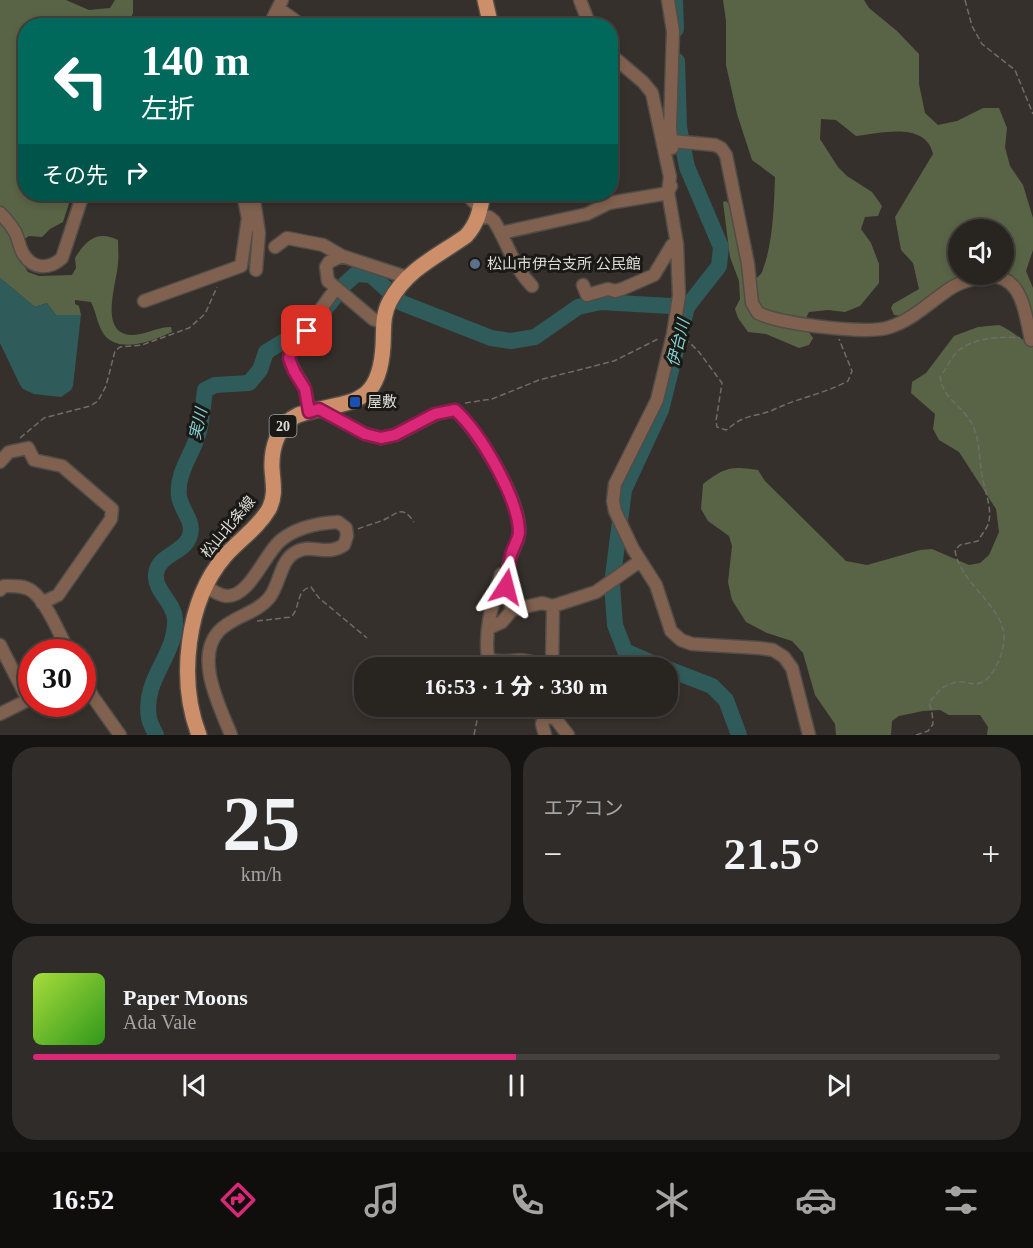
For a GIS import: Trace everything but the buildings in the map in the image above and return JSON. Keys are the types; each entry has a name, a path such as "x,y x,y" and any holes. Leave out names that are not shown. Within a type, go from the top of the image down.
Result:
{"main road":[{"path":"485,0 489,18"},
{"name":"松山北条線","path":"199,735 192,707 188,663 195,611 205,586 225,557 269,509 274,496 272,470 276,440 282,428 291,418 361,399 370,391 382,360 383,322 388,303 406,277 466,236 474,228 481,207"}],"street":[{"path":"580,0 587,18"},
{"path":"668,0 673,31 680,142 675,178 668,192"},
{"path":"275,18 281,4 295,18"},
{"path":"618,61 652,93 670,177 668,192 677,244 679,336 657,400 613,492 615,511 640,561 656,585 671,631 681,640 692,644 759,648 773,650 784,657 792,668 809,735"},
{"path":"680,142 715,145 721,148 726,155 748,264 752,303 754,309 765,316 809,326 864,331 890,327 903,322 960,282 993,275 1001,276 1014,286 1024,306 1031,340"},
{"path":"501,233 587,214 609,203 668,192"},
{"path":"0,213 15,232 24,255 39,266 46,267 62,258 81,201"},
{"path":"144,301 241,266 248,218 244,201"},
{"path":"254,201 259,233 256,270"},
{"path":"481,207 494,221 514,262 532,286"},
{"path":"275,247 287,238 323,245 342,256 406,277"},
{"path":"583,285 587,295 608,289 615,291 650,278 672,245 677,244"},
{"path":"342,256 329,262 326,267 328,281 372,319 383,322"},
{"path":"339,291 318,313 306,321 307,335 294,343 289,358 314,410 365,434 381,438 395,435 435,414 455,410 473,429 511,496 518,519 519,535 511,555 506,587 512,610"},
{"path":"0,462 9,452 28,448 34,460 62,466 112,509 111,519 58,595 42,603"},
{"path":"205,586 224,596 233,596 250,584 263,561 289,534 325,522 338,522 346,528 344,545 336,551 298,550 289,556 275,591 264,605 219,631 209,656 210,678 231,735"},
{"path":"488,657 486,644 490,612 503,569 511,555"},
{"path":"489,628 502,622 512,610 542,603 553,606 596,592 640,561"},
{"path":"1,584 21,586 32,591 42,603 62,639"},
{"path":"552,657 553,606"},
{"path":"0,645 28,700 0,714"},
{"path":"96,701 120,735"},
{"path":"545,735 542,723 546,717"},
{"path":"553,717 568,735"}],"path":[{"path":"965,0 972,26 982,44 1015,70 1033,114"},
{"path":"9,452 21,437 44,418 90,406 98,401 106,386 115,351 120,347 142,345 189,328 204,314 215,287 225,283"},
{"path":"462,403 492,399 539,380 614,361 650,342 679,336 699,352 722,383 716,421 717,427 726,430 737,422 774,410 788,402 822,393 848,381 852,371 840,345 836,327"},
{"path":"916,735 928,731 933,724 929,703 939,690 953,682 981,683 998,663 1004,642 1001,623 967,578 956,556 955,549 960,545 978,541 989,522 989,507 979,446 972,424 952,402 942,387 940,377 957,351 969,344 1011,337 1031,340"},
{"path":"346,531 383,520 401,511 408,513 414,522"},
{"path":"255,622 291,617 297,610 301,592 311,587 319,598 367,638"},
{"path":"474,735 478,717"}],"green space":[{"path":"0,0 66,0 89,10 110,8 115,0 133,0 131,18 18,18 18,201 70,201 63,222 50,229 42,237 29,236 23,240 18,257 28,272 39,276 72,275 76,268 75,258 83,246 93,238 104,236 118,240 118,260 112,306 115,326 121,332 131,335 166,327 171,327 172,332 136,344 117,343 109,340 103,333 91,302 75,300 81,315 56,315 47,303 35,307 0,278"},
{"path":"723,0 864,0 869,8 897,31 919,54 919,84 925,113 938,125 957,121 983,108 999,108 1007,128 1005,147 1010,166 1023,185 1033,218 1033,250 1026,271 1033,288 1033,320 1021,314 1015,305 1013,285 1014,219 948,219 948,285 953,285 902,316 894,315 891,308 893,304 919,289 913,263 901,250 895,217 933,154 929,144 922,137 912,133 890,132 856,136 836,120 821,119 820,139 838,167 847,176 872,192 882,206 878,216 865,217 861,229 871,243 879,264 879,283 860,306 845,312 828,310 809,312 803,324 813,338 809,345 799,348 766,334 748,332 738,318 735,309 740,299 739,281 730,257 723,202 726,201 731,206 754,280 762,271 769,248 775,177 752,160 737,114 726,65 726,21"},
{"path":"999,325 1033,345 1033,735 987,735 988,727 980,715 949,715 940,710 899,716 892,721 891,735 836,735 835,724 815,695 803,653 792,641 767,633 746,622 732,600 728,582 732,546 729,536 708,521 701,509 703,484 729,469 758,470 765,481 846,561 867,565 920,550 932,549 969,565 980,563 989,555 999,532 996,509 959,452 939,440 933,429 935,414 911,393 912,382 926,373 954,336 978,327"}],"water":[{"path":"0,278 35,307 47,303 56,315 81,315 73,386 61,397 34,394 20,385 0,343"}],"waterway":[{"name":"伊台川","path":"675,0 676,29"},
{"name":"伊台川","path":"639,657 625,651 615,625 612,584 624,490 661,410 687,307 719,266 721,247 687,167 679,127 677,61"},
{"name":"実川","path":"156,735 150,720 148,704 150,691 171,644 175,619 171,607 158,586 156,574 161,562 182,547 191,532 180,501 179,488 182,472 199,430 205,390 215,385 249,383 260,370 266,352 314,323 345,284 356,274 371,275 402,303 491,338 511,341 535,337 578,307 601,302 687,307"},
{"name":"伊台川","path":"678,673 712,686 726,700 739,735"}],"place":[{"name":"松山市伊台支所 公民館","path":"475,264"},
{"name":"屋敷","path":"355,402"}],"route":[{"path":"307,331 307,335 294,343 289,358 305,389 309,412 319,409 365,434 381,438 395,435 435,414 455,410 473,429 511,496 518,519 519,535 511,555 506,587"}]}
